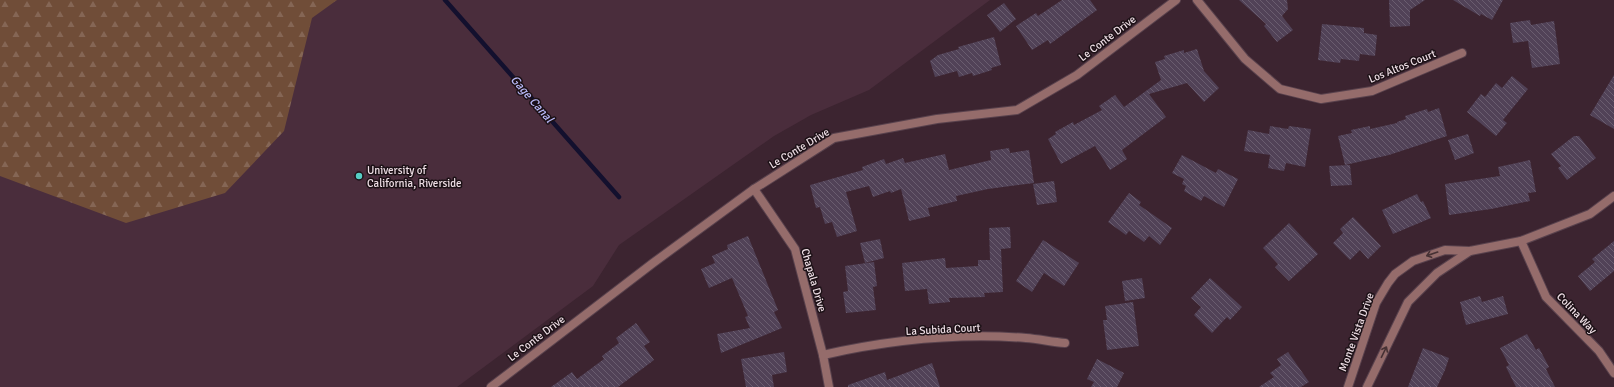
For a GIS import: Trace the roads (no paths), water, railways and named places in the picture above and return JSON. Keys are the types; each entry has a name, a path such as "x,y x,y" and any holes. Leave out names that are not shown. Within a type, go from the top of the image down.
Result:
{"street":[{"name":"Le Conte Drive","path":"491,387 653,263 754,189 834,138 937,119 1017,110 1077,75 1176,0"},
{"name":"Los Altos Court","path":"1197,0 1245,59 1280,89 1321,99 1372,91 1462,53"},
{"name":"Chapala Drive","path":"754,189 795,250 824,355 829,387"},
{"name":"Monte Vista Drive","path":"1348,387 1376,303 1395,274 1413,261 1445,250 1470,251 1521,241 1590,214 1614,196"},
{"name":"Colina Way","path":"1521,241 1546,297 1599,351 1614,374"},
{"name":"Monte Vista Drive","path":"1367,387 1408,302 1437,273 1470,251"},
{"name":"La Subida Court","path":"824,355 856,348 925,338 1003,337 1028,338 1065,343"}],"waterway":[{"name":"Gage Canal","path":"445,0 619,197"}],"place":[{"name":"University of California, Riverside","path":"359,176"}]}
